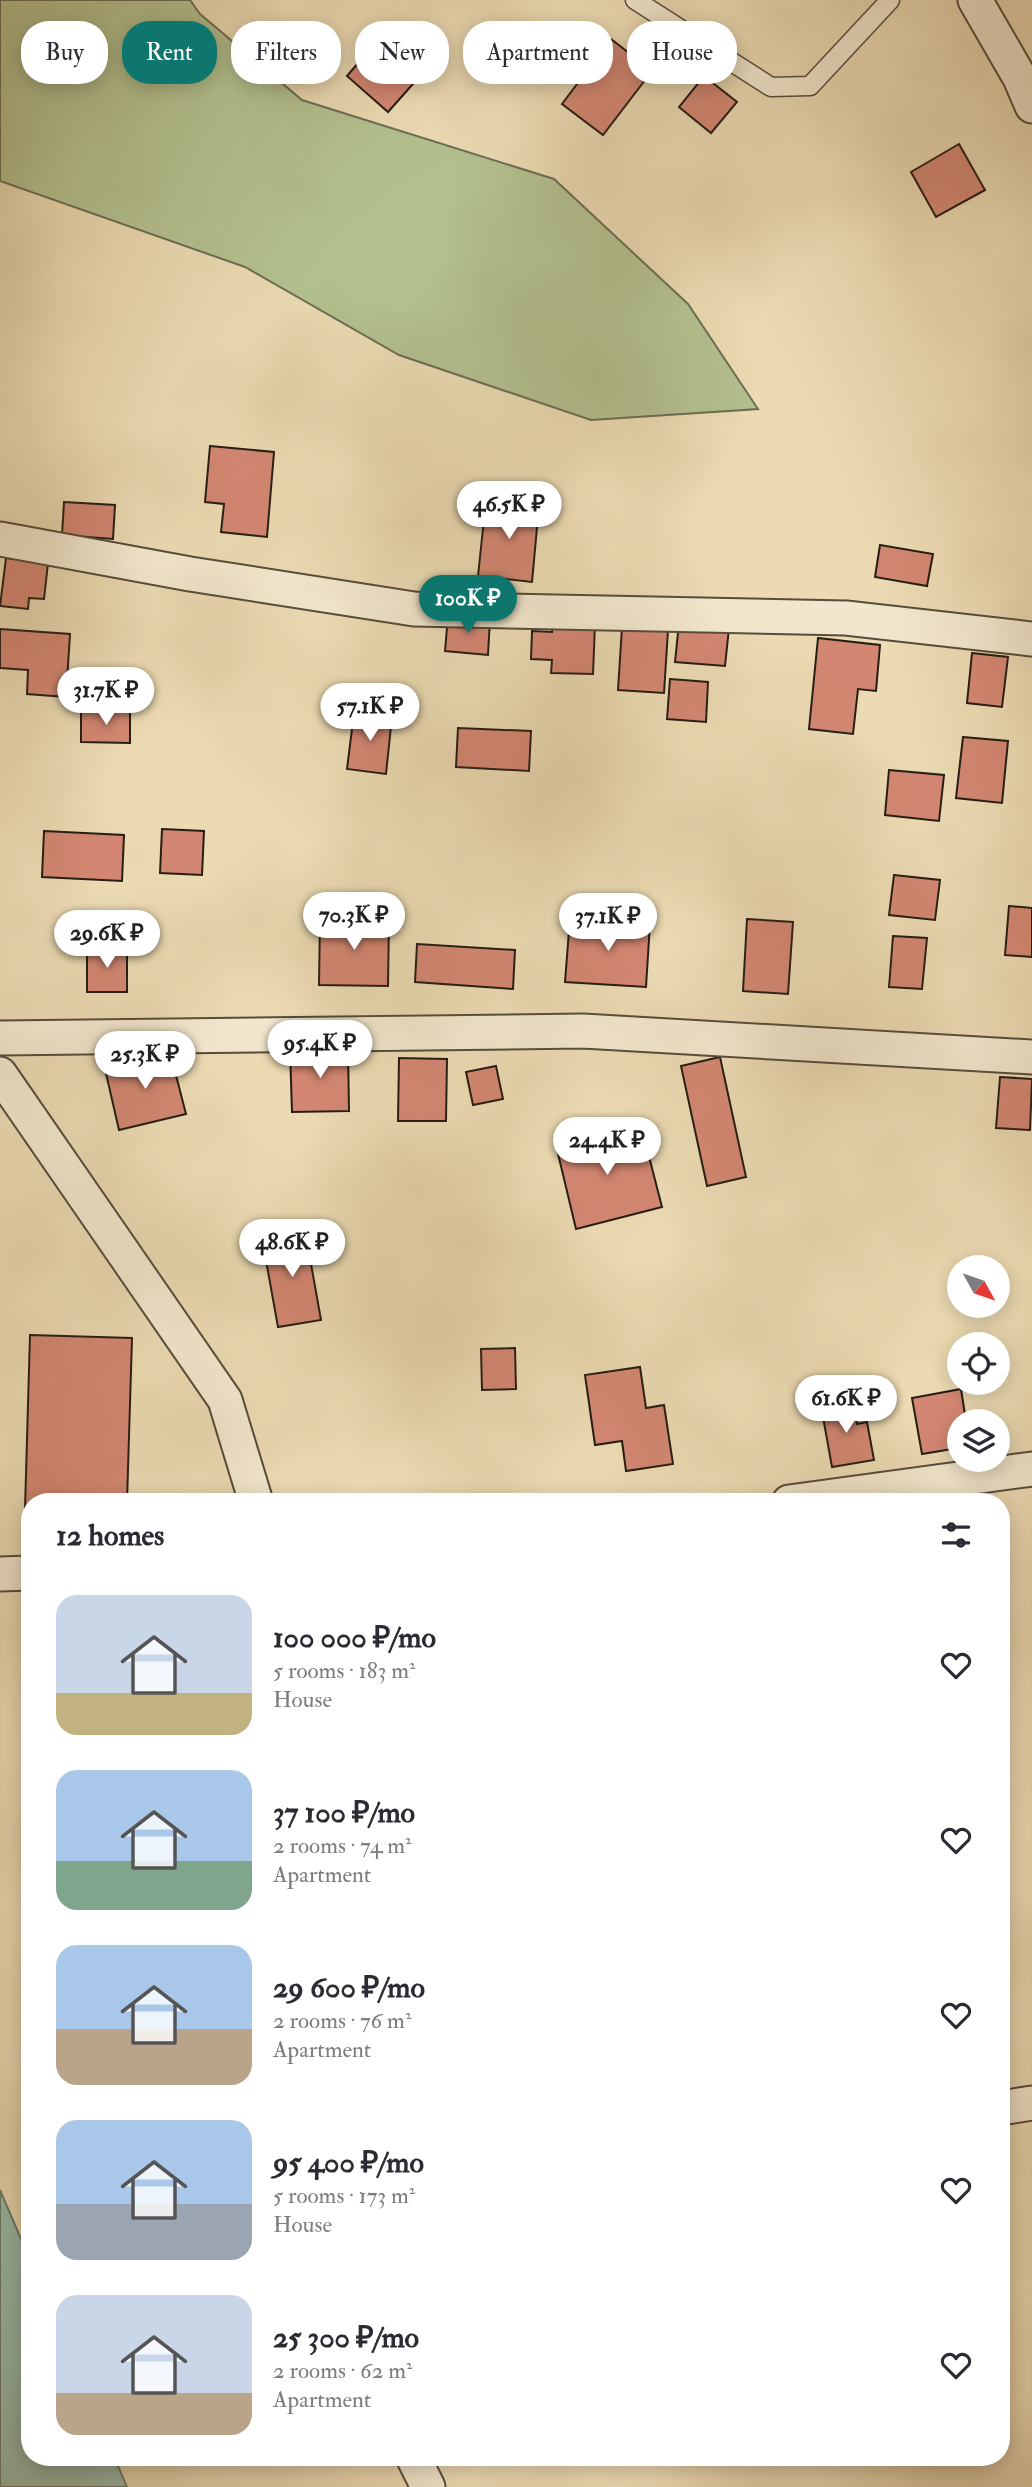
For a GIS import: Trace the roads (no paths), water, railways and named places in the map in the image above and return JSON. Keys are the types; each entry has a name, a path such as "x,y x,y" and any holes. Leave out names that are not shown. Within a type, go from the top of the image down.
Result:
{"street":[{"path":"975,0 1020,78 1032,106"},
{"path":"0,538 190,574 414,609 846,618 1032,639"},
{"path":"0,1038 583,1031 1032,1057"},
{"path":"0,1074 225,1400 253,1493"},
{"path":"855,1493 1032,1469"},
{"path":"0,1574 21,1573"},
{"path":"1010,2107 1032,2104"},
{"path":"417,2466 428,2487"}],"lane":[{"path":"635,0 771,87 810,86 890,0"}]}
